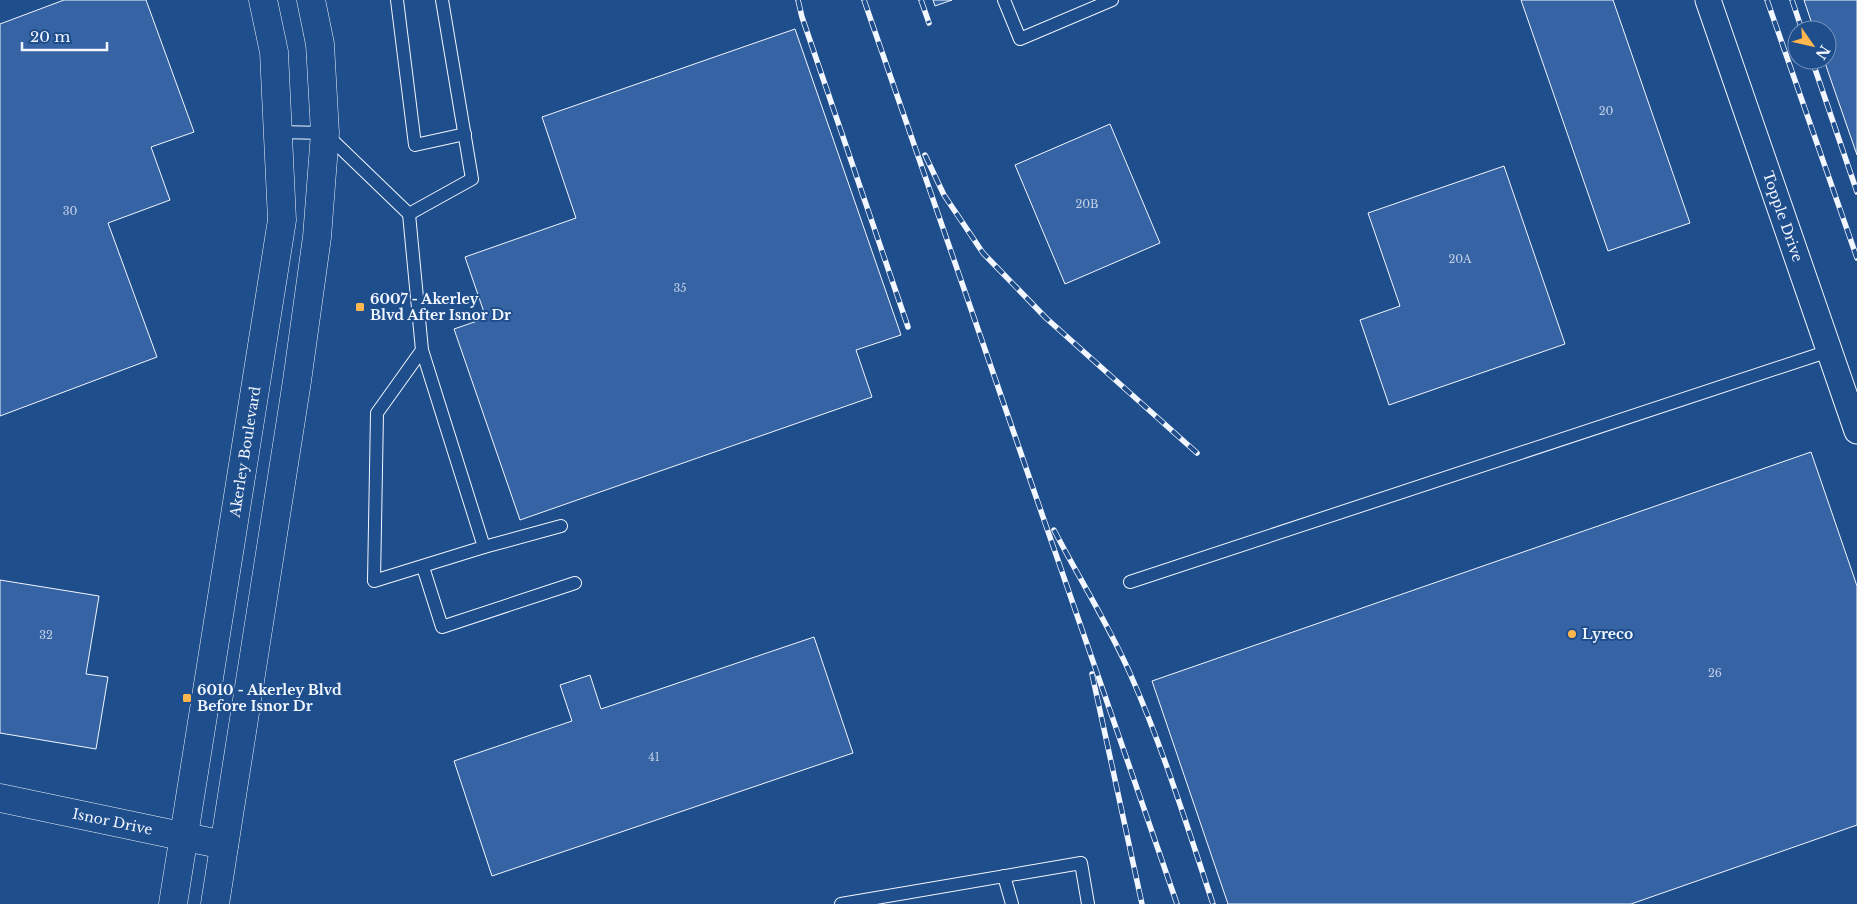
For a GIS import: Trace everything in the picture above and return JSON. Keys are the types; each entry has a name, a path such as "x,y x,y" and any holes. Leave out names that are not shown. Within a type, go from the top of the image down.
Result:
{"main road":[{"name":"Akerley Boulevard","path":"173,904 282,220 274,52 263,0"},
{"path":"215,904 299,372 317,237 325,133 320,44 311,0"},
{"name":"Isnor Drive","path":"0,798 182,838 224,845"}],"street":[{"name":"Topple Drive","path":"1708,0 1857,432"}],"lane":[{"path":"397,0 415,145 465,134"},
{"path":"409,214 472,179 442,0"},
{"path":"1004,0 1020,38 1112,0"},
{"path":"278,132 325,133 409,214 422,350 484,547"},
{"path":"422,350 377,413 374,581 560,526"},
{"path":"1130,582 1829,351"},
{"path":"423,567 442,627 575,583"},
{"path":"841,904 1081,863 1088,904"},
{"path":"1004,876 1012,904"}],"building":[{"path":"64,0 146,0 194,132 151,147 170,200 108,223 157,357 0,416 0,24"},
{"path":"933,0 952,0 935,6"},
{"path":"1521,0 1613,0 1690,223 1608,251"},
{"path":"1804,0 1857,0 1857,155 1827,70 1837,70 1837,20 1811,20"},
{"path":"795,29 901,335 856,350 872,397 520,520 454,329 486,318 465,257 576,218 542,117"},
{"path":"1110,124 1160,243 1065,284 1015,165"},
{"path":"1504,166 1565,344 1389,405 1360,320 1400,306 1368,213"},
{"name":"Lyreco","path":"1811,452 1857,586 1857,825 1631,904 1228,904 1152,681"},
{"path":"0,580 99,596 86,674 108,677 96,749 0,733"},
{"path":"814,637 853,753 492,876 454,761 572,721 560,685 590,675 601,709"}],"railway":[{"path":"798,0 802,17 908,327"},
{"path":"864,0 1177,904"},
{"path":"921,0 929,23"},
{"path":"1767,0 1857,258"},
{"path":"1792,0 1799,20"},
{"path":"1815,70 1857,192"},
{"path":"925,155 944,195 983,253 1046,318 1197,453"},
{"path":"1054,530 1105,622 1144,706 1185,819 1213,904"},
{"path":"1092,674 1142,904"}],"place":[{"name":"6007 - Akerley Blvd After Isnor Dr","path":"360,307"},
{"name":"Lyreco","path":"1572,634"},
{"name":"6010 - Akerley Blvd Before Isnor Dr","path":"187,698"}]}
